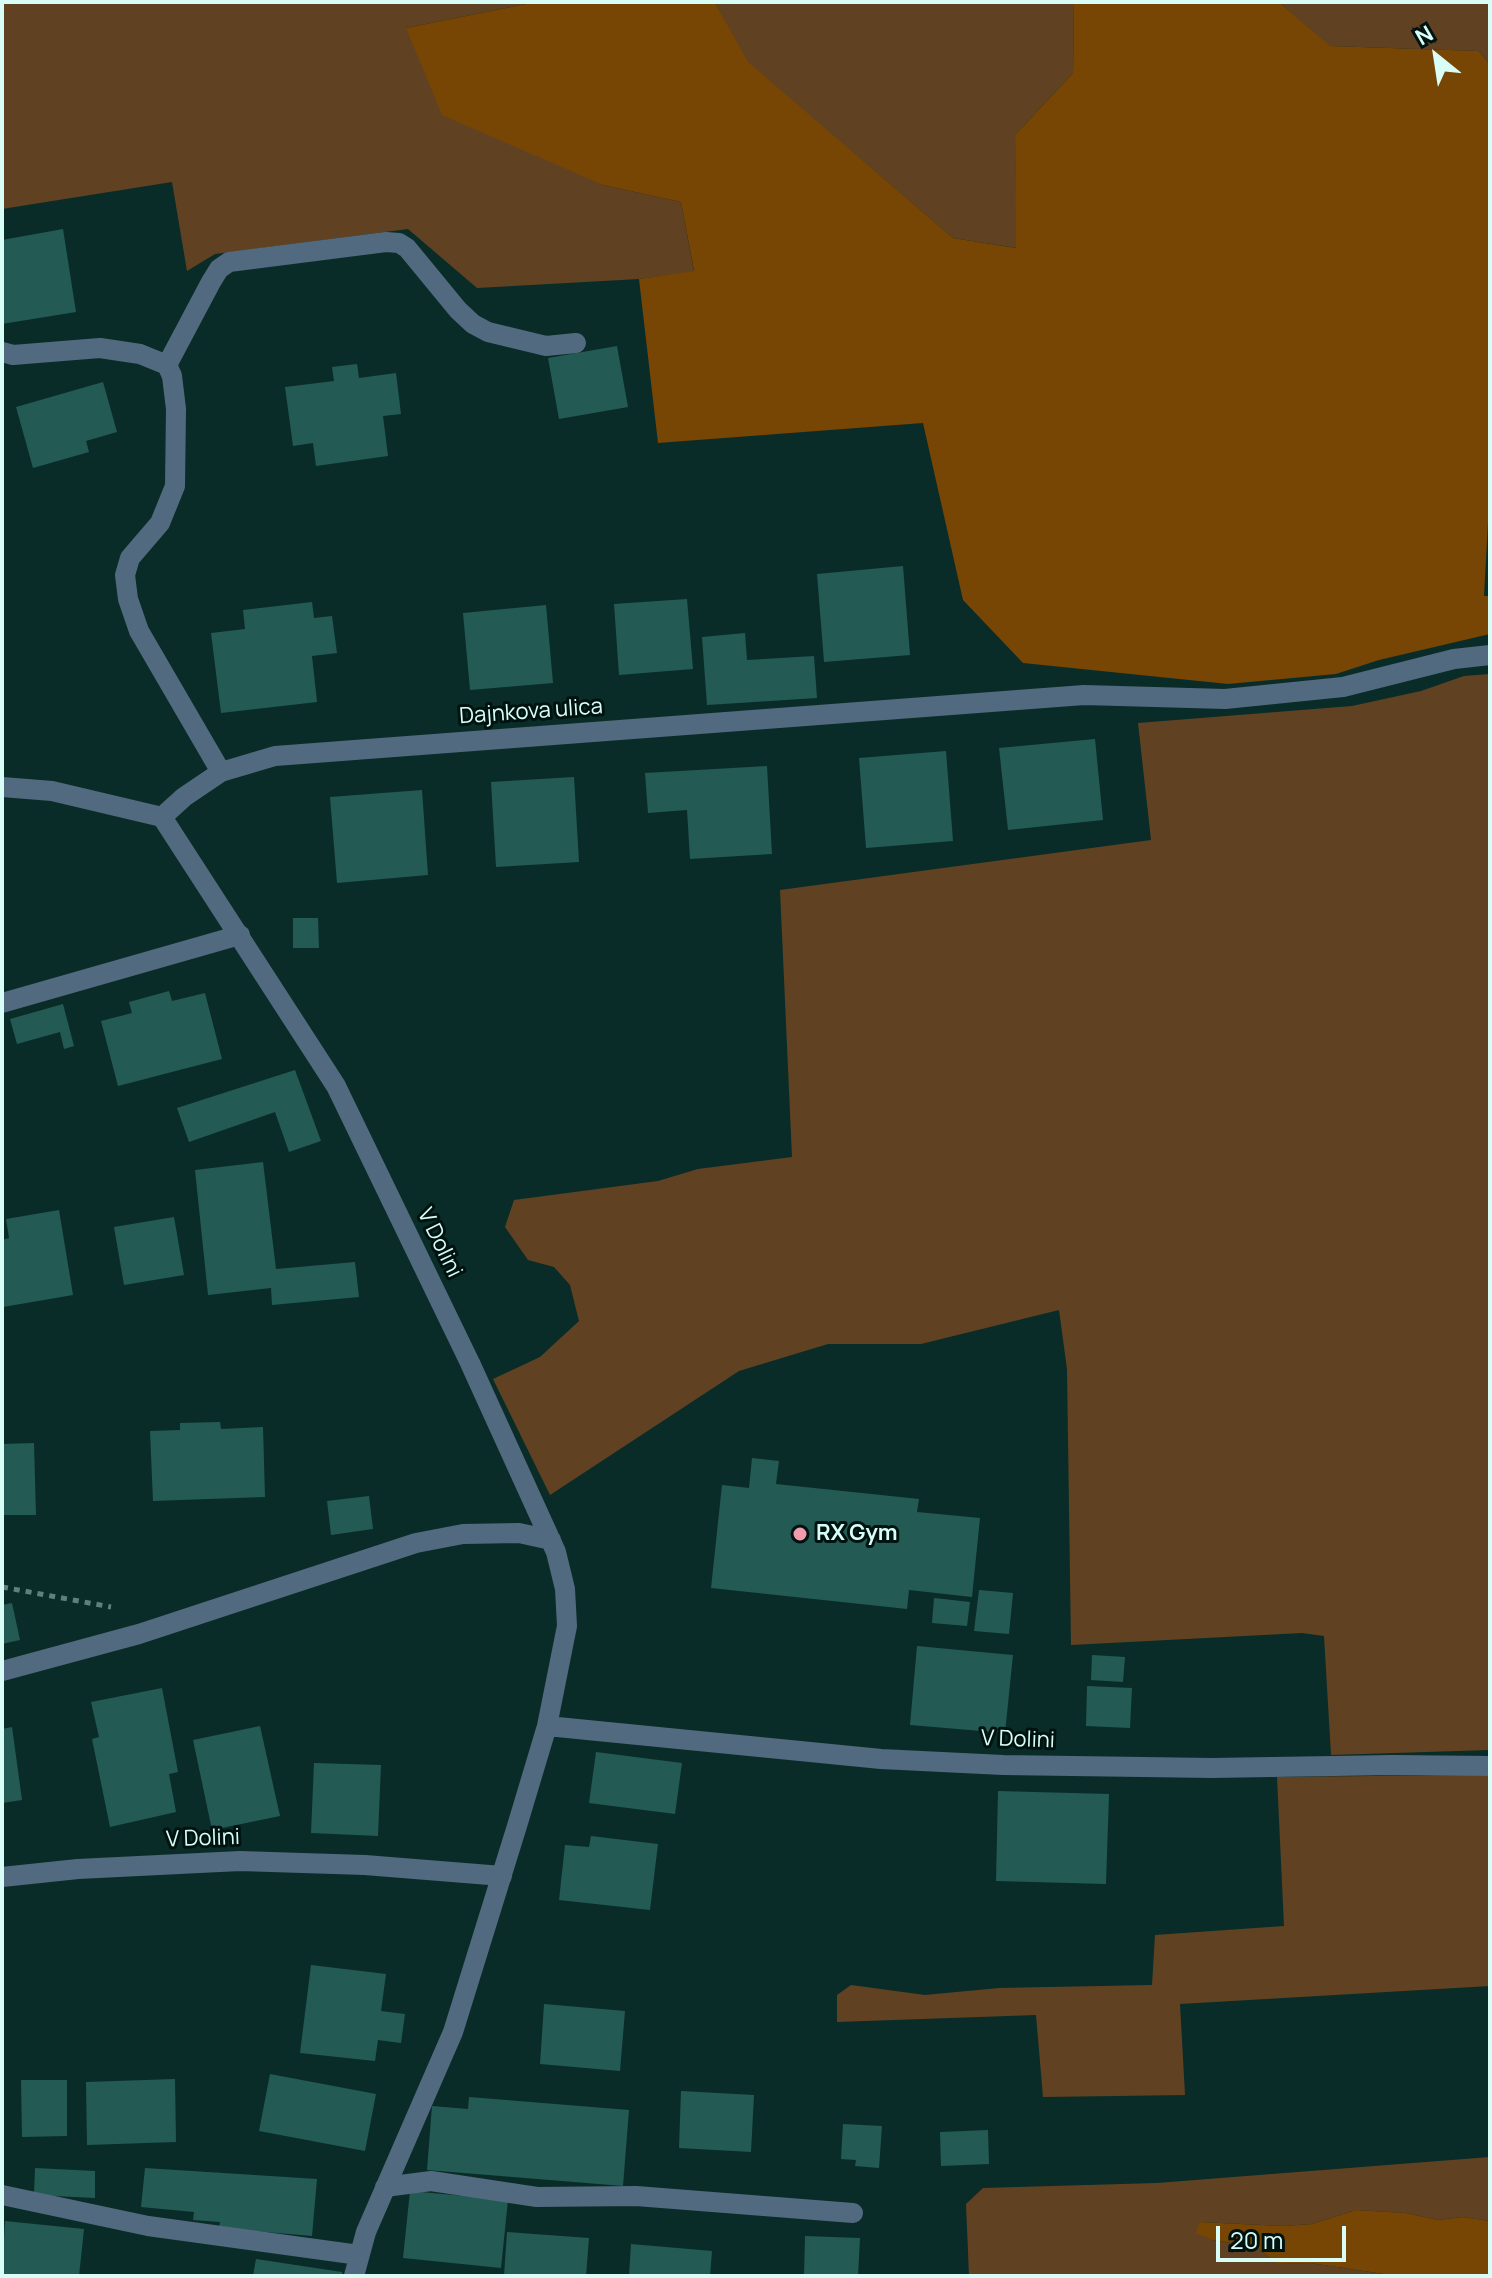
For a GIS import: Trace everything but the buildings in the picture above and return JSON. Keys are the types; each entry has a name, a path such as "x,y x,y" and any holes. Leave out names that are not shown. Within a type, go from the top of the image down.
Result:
{"street":[{"path":"167,365 211,282 219,269 229,262 386,242 399,243 407,248 473,324 500,336 535,344 562,346 576,343"},
{"path":"2,352 13,355 100,348 140,354 167,365 172,376 176,409 175,486 160,523 130,558 125,575 128,599 139,631 221,772"},
{"name":"Dajnkova ulica","path":"162,817 184,797 221,772 275,756 1084,695 1225,699 1343,687 1454,659 1490,655"},
{"path":"2,787 52,791 162,817"},
{"name":"V Dolini","path":"162,817 336,1086 464,1349 551,1540 565,1589 567,1626 547,1726 502,1876 453,2032 385,2187 354,2276"},
{"path":"2,1003 240,935"},
{"path":"2,1671 139,1634 416,1543 463,1534 519,1533 551,1540"},
{"name":"V Dolini","path":"547,1726 881,1759 987,1764 1212,1768 1490,1766"},
{"name":"V Dolini","path":"2,1877 78,1869 240,1861 365,1865 502,1876"},
{"path":"385,2187 431,2181 537,2197 636,2196 853,2213"},
{"path":"2,2195 148,2226 359,2255"}],"path":[{"path":"2,1587 125,1610 133,1613 139,1634"}],"shaded area":[{"path":"2,2 536,2 406,28 603,185 681,202 694,272 639,279 477,288 408,229 215,254 187,271 172,182 2,209"},
{"path":"536,2 715,2 748,62 953,238 1016,248 1015,135 1073,73 1074,2 1279,2 1330,46 1479,51 1490,65 1490,485 1484,596 1490,596 1490,634 1379,660 1336,674 1228,684 1023,663 963,600 923,423 658,443 639,279 694,271 681,202 603,185 442,115 406,28"},
{"path":"715,2 1074,2 1073,73 1015,135 1017,248 953,238 747,62"},
{"path":"1279,2 1490,2 1490,65 1479,51 1329,46"},
{"path":"1490,674 1490,1750 1331,1755 1324,1636 1302,1633 1071,1645 1067,1369 1059,1310 921,1344 828,1344 739,1371 550,1495 493,1379 540,1357 579,1321 570,1285 554,1267 528,1260 505,1227 514,1200 658,1181 698,1169 792,1157 780,890 1151,840 1138,723 1352,706 1421,691 1464,676"},
{"path":"1490,1776 1490,1986 1180,2004 1185,2095 1043,2097 1036,2015 837,2022 837,1995 851,1985 925,1995 999,1988 1152,1985 1155,1935 1284,1926 1277,1777"},
{"path":"1490,2157 1490,2221 1463,2217 1438,2220 1406,2213 1356,2210 1312,2224 1284,2226 1200,2222 1213,2240 1257,2247 1277,2264 1310,2263 1397,2276 969,2276 966,2204 983,2188 1157,2183"},
{"path":"1356,2210 1406,2213 1438,2220 1463,2217 1490,2221 1490,2273 1484,2276 1397,2276 1310,2263 1277,2264 1257,2247 1213,2240 1196,2233 1200,2222 1284,2226 1312,2224"}],"place":[{"name":"RX Gym","path":"800,1534"}]}
